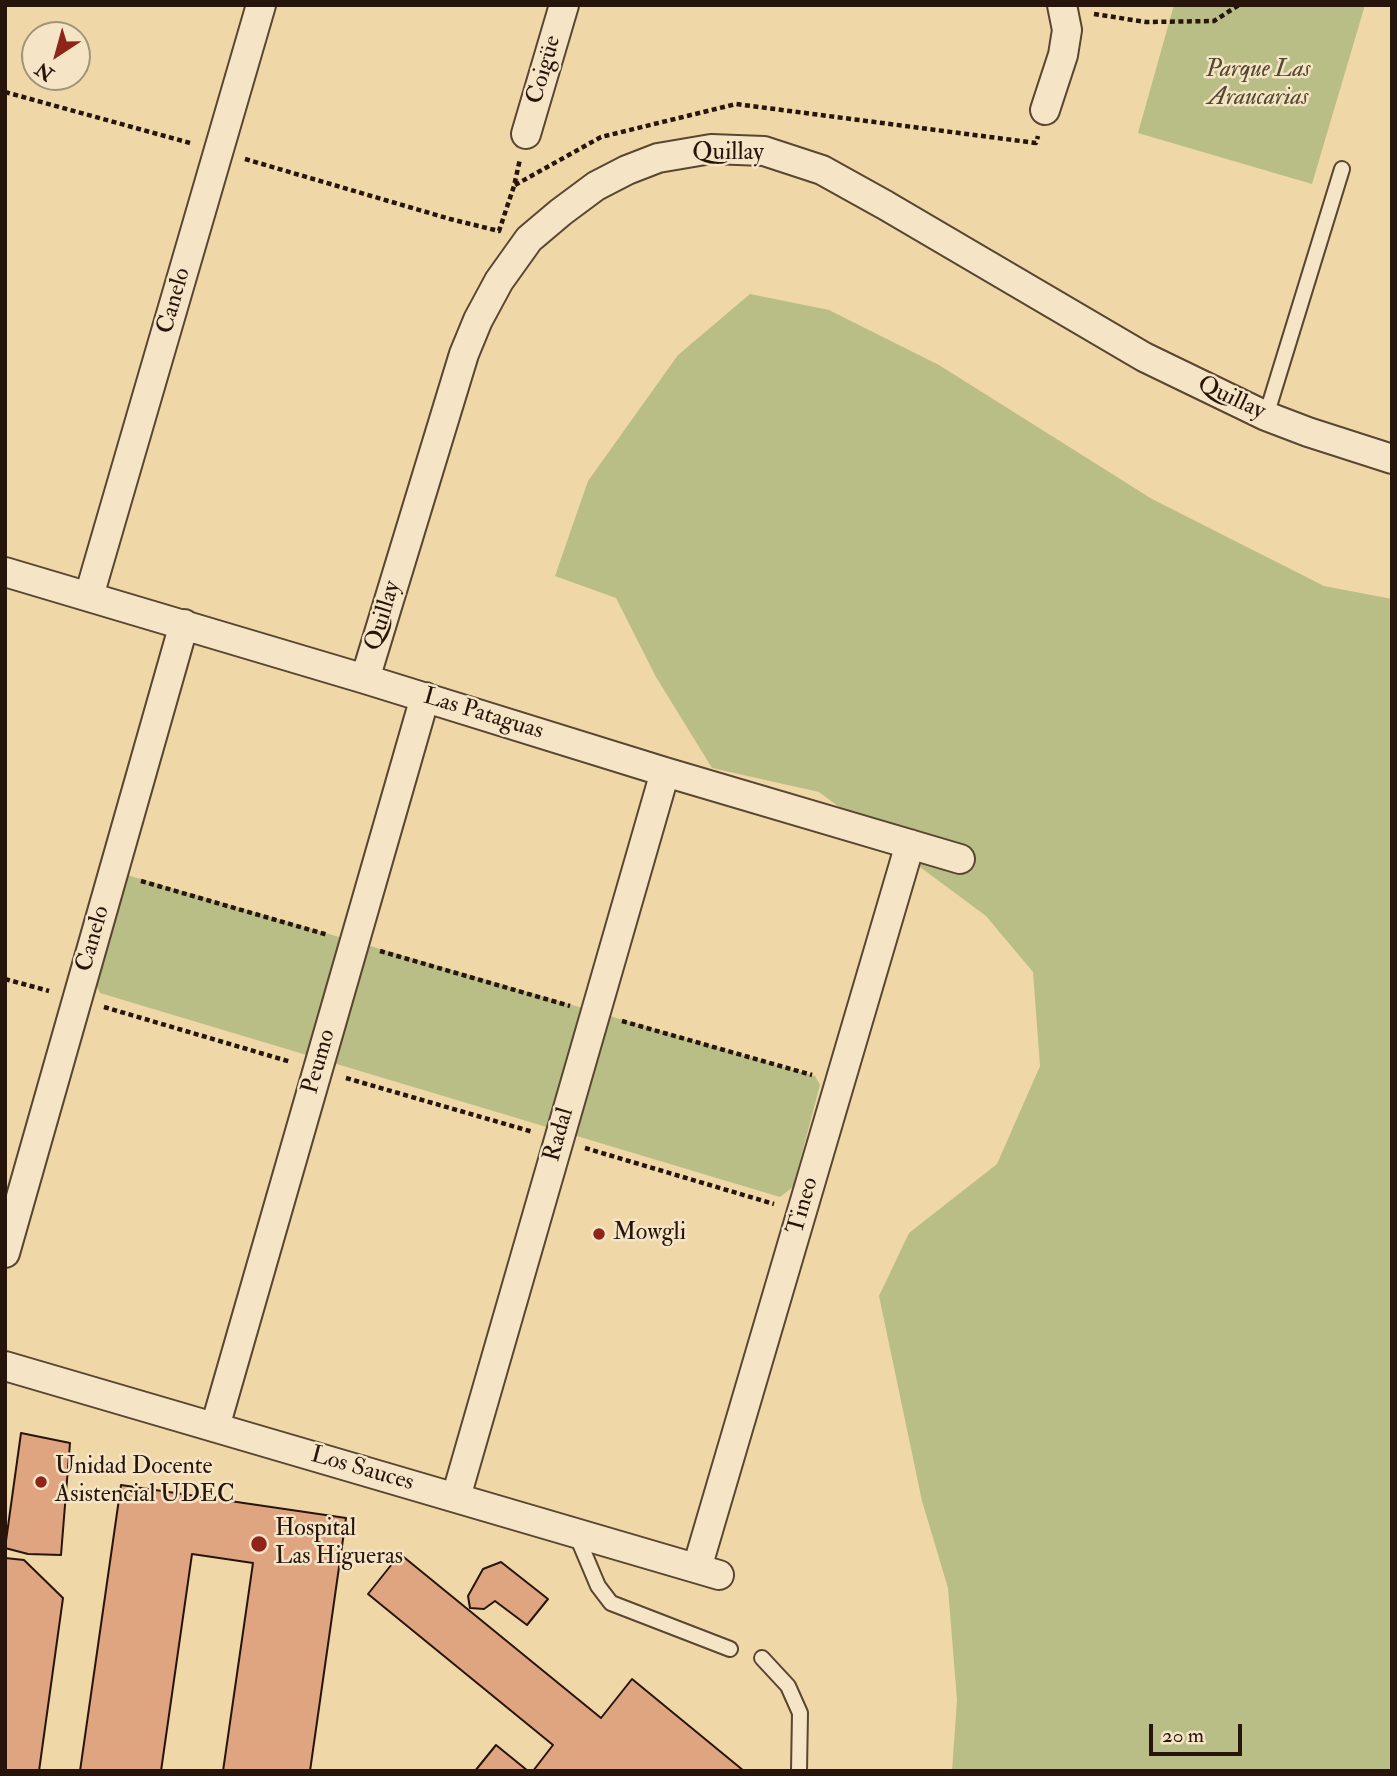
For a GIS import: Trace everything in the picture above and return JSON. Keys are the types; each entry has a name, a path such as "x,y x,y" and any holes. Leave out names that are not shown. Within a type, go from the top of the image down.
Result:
{"street":[{"name":"Canelo","path":"89,596 261,5"},
{"name":"Coigüe","path":"526,134 564,5"},
{"path":"1045,110 1063,55 1067,30 1063,7"},
{"name":"Quillay","path":"365,679 464,354 499,281 529,239 561,212 596,186 659,158 711,149 764,151 822,170 1144,357 1266,416 1392,459"},
{"name":"Las Pataguas","path":"5,572 960,859"},
{"name":"Canelo","path":"5,1253 184,624"},
{"name":"Peumo","path":"215,1427 425,697"},
{"name":"Radal","path":"456,1497 665,772"},
{"name":"Tineo","path":"708,1571 802,1212 910,844"},
{"name":"Los Sauces","path":"5,1366 708,1571"}],"lane":[{"path":"1266,416 1342,169"},
{"path":"575,1533 598,1586 611,1603 730,1649"},
{"path":"762,1658 788,1686 800,1713 799,1771"}],"path":[{"path":"1063,7 1146,22 1214,21 1239,5"},
{"path":"5,92 499,231 514,186"},
{"path":"113,873 840,1083"},
{"path":"5,979 802,1212"}],"green space":[{"name":"Parque Las Araucarias","path":"1174,5 1365,5 1312,184 1138,133"},
{"path":"750,294 829,310 939,365 1152,499 1324,586 1392,599 1392,1771 952,1771 957,1700 948,1588 922,1501 879,1296 909,1233 997,1164 1040,1066 1033,972 986,916 819,792 712,768 656,677 616,598 555,576 588,481 678,355"},
{"path":"127,875 815,1076 820,1085 793,1187 780,1197 100,993 94,980 121,880"}],"building":[{"name":"Unidad Docente Asistencial UDEC","path":"21,1433 70,1443 61,1555 28,1554 5,1548"},
{"path":"121,1485 346,1518 310,1771 223,1771 253,1563 192,1554 161,1771 80,1771"},
{"path":"400,1554 601,1718 632,1679 744,1771 533,1771 553,1745 368,1594"},
{"path":"5,1558 24,1560 63,1598 39,1771 5,1771"},
{"path":"501,1562 548,1599 527,1625 495,1601 484,1609 470,1608 468,1596 483,1569"},
{"path":"496,1745 528,1771 475,1771"}],"place":[{"name":"Mowgli","path":"599,1234"},
{"name":"Unidad Docente Asistencial UDEC","path":"41,1482"},
{"name":"Hospital Las Higueras","path":"259,1544"}]}
